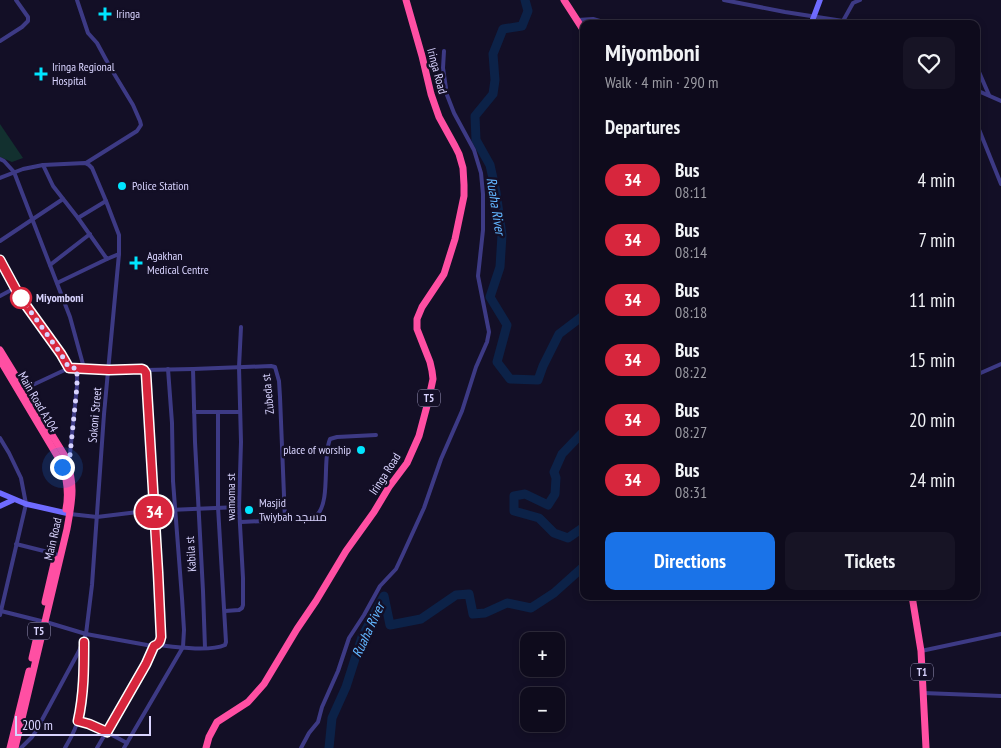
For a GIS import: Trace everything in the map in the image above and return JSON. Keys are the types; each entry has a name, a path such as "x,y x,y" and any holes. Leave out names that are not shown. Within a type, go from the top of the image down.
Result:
{"highway":[{"name":"Iringa Road","path":"206,748 209,737 217,722 248,702 264,684 346,551 407,463 419,436 433,379 430,362 417,329 417,319 422,307 444,274 455,238 464,185 463,168 459,154 439,117 431,94 406,0"},
{"path":"564,0 580,25"},
{"name":"T5","path":"0,350 65,456 66,466"},
{"name":"Main Road A104","path":"0,360 66,466 68,501 68,514 48,587 43,622 25,698 10,748"},
{"name":"Main Road","path":"43,622 68,514"},
{"name":"T1","path":"913,600 921,651 926,748"},
{"name":"T5","path":"15,748 25,698"}],"street":[{"path":"0,41 28,21 28,17 16,0"},
{"path":"0,178 14,172 43,165 86,163 137,131 141,125 132,105 97,43 88,33 77,0"},
{"path":"724,0 837,20"},
{"path":"812,20 820,0"},
{"path":"844,20 853,3 860,0"},
{"path":"577,20 596,20"},
{"path":"301,748 309,733 318,722 349,638 380,586 396,569 411,537 462,411 476,367 489,336 478,276 483,230 481,173 474,150 454,114 447,95 443,68 444,52"},
{"path":"980,75 989,96"},
{"path":"980,92 1001,101"},
{"path":"980,132 1001,184"},
{"path":"0,159 4,160 14,172 33,219 70,317 84,368"},
{"name":"Sokoni Street","path":"21,748 36,731 84,642 92,585 119,235 92,168 86,163"},
{"path":"43,165 54,186 107,258"},
{"path":"0,241 63,199"},
{"path":"78,218 106,201"},
{"path":"50,265 90,234"},
{"path":"57,283 119,254"},
{"path":"0,260 15,288 69,368 24,389"},
{"path":"0,296 15,288"},
{"name":"wamoma st","path":"224,611 239,610 243,605 240,507 239,367 241,327"},
{"path":"980,373 1001,364"},
{"name":"Zubeda st","path":"69,368 168,370 275,367 280,397 285,520"},
{"path":"66,466 77,386 77,368"},
{"name":"Kabila st","path":"193,369 205,648"},
{"path":"97,748 160,641 162,628 148,401 144,370"},
{"path":"124,748 183,648 184,630 173,481 172,424 168,370"},
{"path":"194,412 240,412"},
{"path":"0,438 21,478 26,504 0,613 86,634 183,648 217,648 225,645 226,642 218,507 218,412"},
{"path":"241,522 317,516 321,511 326,485 330,439 376,435"},
{"path":"0,493 26,504 68,514 97,517 154,511 240,507"},
{"path":"0,506 13,500"},
{"path":"16,544 56,554"},
{"path":"921,651 1001,634"},
{"path":"64,748 78,721 81,708 84,642"},
{"path":"923,693 1001,696"},
{"path":"78,721 89,724 127,742"}],"green space":[{"path":"0,124 23,158 12,162 0,157"}],"waterway":[{"name":"Ruaha River","path":"525,0 528,11 522,26 503,29 493,54 495,80 493,94 475,116 476,140 490,165 502,235 500,267 490,297 507,325 497,362 510,379 538,380 559,334 580,318"},
{"name":"Ruaha River","path":"580,435 562,454 554,472 556,478 555,494 548,505 525,494 514,496 514,511 539,518 554,533 568,538 580,530"},
{"name":"Ruaha River","path":"329,748 332,718 346,687 362,637 384,596 390,625 421,619 456,595 469,594 473,614 485,613 507,603 531,608 554,593 580,570"}],"bus line":[{"name":"34","path":"0,260 20,297 66,361 69,368 142,369 146,373 162,628 158,645 154,646 146,664 107,732 78,721 84,669 84,642"}],"place":[{"name":"Iringa","path":"105,14"},
{"name":"Iringa Regional Hospital","path":"41,74"},
{"name":"Police Station","path":"122,186"},
{"name":"Agakhan Medical Centre","path":"136,263"},
{"name":"Miyomboni","path":"21,298"},
{"name":"place of worship","path":"361,450"},
{"name":"Masjid Twiybah مسجد","path":"249,510"}],"route":[{"path":"21,298 69,368 77,368 74,424 69,465 62,467"}]}
